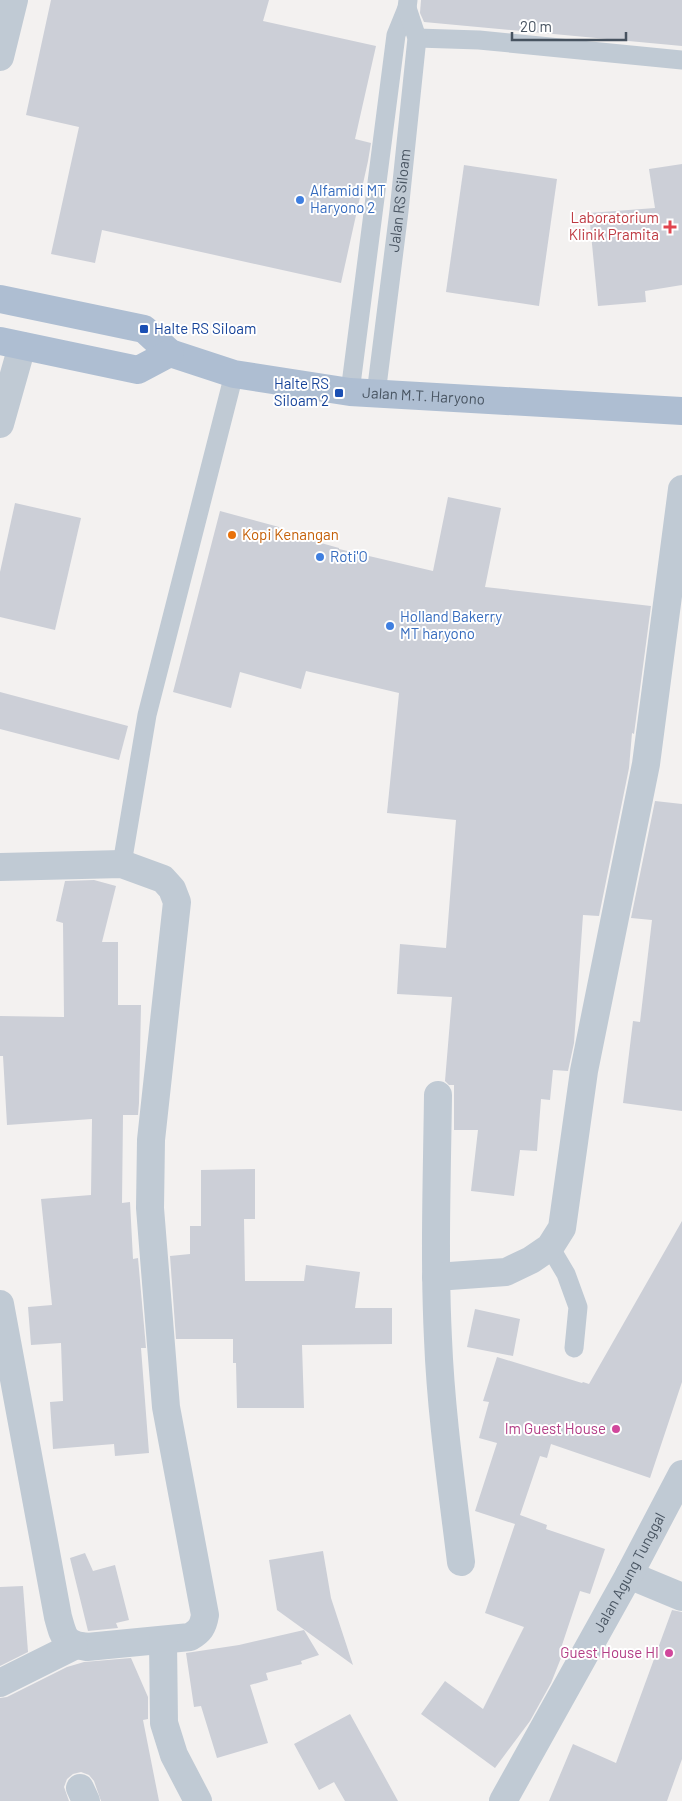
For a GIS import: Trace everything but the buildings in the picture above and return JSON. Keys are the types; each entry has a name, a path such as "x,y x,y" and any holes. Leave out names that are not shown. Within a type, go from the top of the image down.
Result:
{"main road":[{"name":"Jalan M.T. Haryono","path":"0,299 144,329 170,353 234,374 363,393 682,410"},
{"path":"11,344 138,370 170,353"}],"street":[{"path":"0,57 14,0"},
{"path":"0,424 11,344"},
{"path":"436,1276 506,1272 531,1260 550,1247 562,1228 584,1071 646,764 682,489"},
{"path":"0,867 122,864 163,879 172,889 177,902 150,1140 150,1208 166,1407 205,1615 203,1626 199,1632 190,1637 87,1647 74,1646 0,1683"},
{"path":"438,1095 436,1276 438,1339 442,1408 461,1562"},
{"path":"0,1304 58,1617 64,1637 74,1646"},
{"name":"Jalan Agung Tunggal","path":"503,1801 629,1575 682,1474"},
{"path":"629,1575 682,1597"},
{"path":"163,1640 164,1724 174,1755 198,1801"}],"lane":[{"name":"Jalan RS Siloam","path":"363,393 399,211 417,38 408,4"},
{"name":"Jalan RS Siloam","path":"363,393 396,35 408,4"},
{"path":"417,38 479,40 682,60"},
{"path":"122,864 147,715 234,374"},
{"path":"550,1247 566,1274 578,1306 574,1348"}],"place":[{"name":"Alfamidi MT Haryono 2","path":"300,200"},
{"name":"Laboratorium Klinik Pramita","path":"670,227"},
{"name":"Halte RS Siloam","path":"144,329"},
{"name":"Halte RS Siloam 2","path":"339,393"},
{"name":"Kopi Kenangan","path":"232,535"},
{"name":"Roti'O","path":"320,557"},
{"name":"Holland Bakerry MT haryono","path":"390,626"},
{"name":"Im Guest House","path":"616,1429"},
{"name":"Guest House HI","path":"669,1653"}]}
